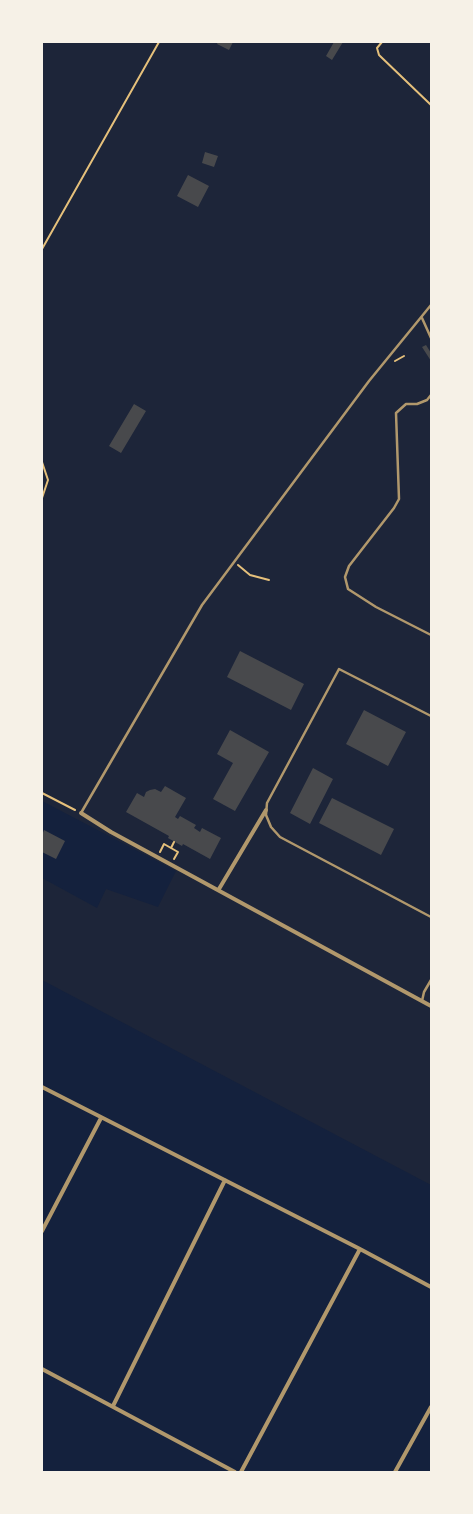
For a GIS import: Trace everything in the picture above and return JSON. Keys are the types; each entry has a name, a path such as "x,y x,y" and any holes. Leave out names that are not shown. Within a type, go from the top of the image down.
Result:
{"street":[{"path":"219,890 266,810"},
{"path":"81,813 111,832 431,1006"},
{"path":"42,1087 360,1249 431,1287"},
{"path":"42,1231 101,1118"},
{"path":"113,1406 225,1180"},
{"path":"241,1472 360,1249"},
{"path":"42,1369 235,1472"},
{"path":"395,1472 431,1407"}],"lane":[{"path":"81,813 202,605 369,381 422,318 431,305"},
{"path":"422,318 431,338"},
{"path":"431,395 427,400 417,404 406,404 396,413 399,500 349,566 345,577 348,589 376,607 431,635"},
{"path":"431,716 339,669 267,803 266,810 266,816 271,827 280,837 431,917"},
{"path":"422,1002 424,992 431,980"}],"path":[{"path":"42,249 159,42"},
{"path":"382,42 377,48 379,55 431,106"},
{"path":"42,462 48,480 42,498"},
{"path":"234,562 250,575 269,580"},
{"path":"42,793 81,813"},
{"path":"171,848 174,842"},
{"path":"157,856 164,844 178,852 172,864"}],"shaded area":[{"path":"42,42 431,42 431,1185 42,980 42,878 97,908 106,889 158,907 176,871 42,801"}],"building":[{"path":"218,42 233,42 229,50 217,44"},
{"path":"334,42 343,42 332,60 326,56"},
{"path":"205,152 218,156 214,167 202,163"},
{"path":"188,175 209,186 198,207 177,196"},
{"path":"426,345 431,353 431,361 422,347"},
{"path":"134,404 146,411 121,453 109,446"},
{"path":"240,651 304,684 291,710 227,677"},
{"path":"364,710 406,732 388,766 346,744"},
{"path":"230,730 269,752 235,811 213,799 233,763 217,754"},
{"path":"313,768 333,779 310,824 290,813"},
{"path":"165,786 186,798 175,817 178,819 180,816 196,825 194,828 200,832 202,828 221,838 210,859 183,844 182,846 168,838 169,836 126,812 137,793 144,797 146,792 155,789 161,792"},
{"path":"332,798 394,829 381,855 319,823"},
{"path":"44,830 65,841 56,859 42,852 42,835"}]}
